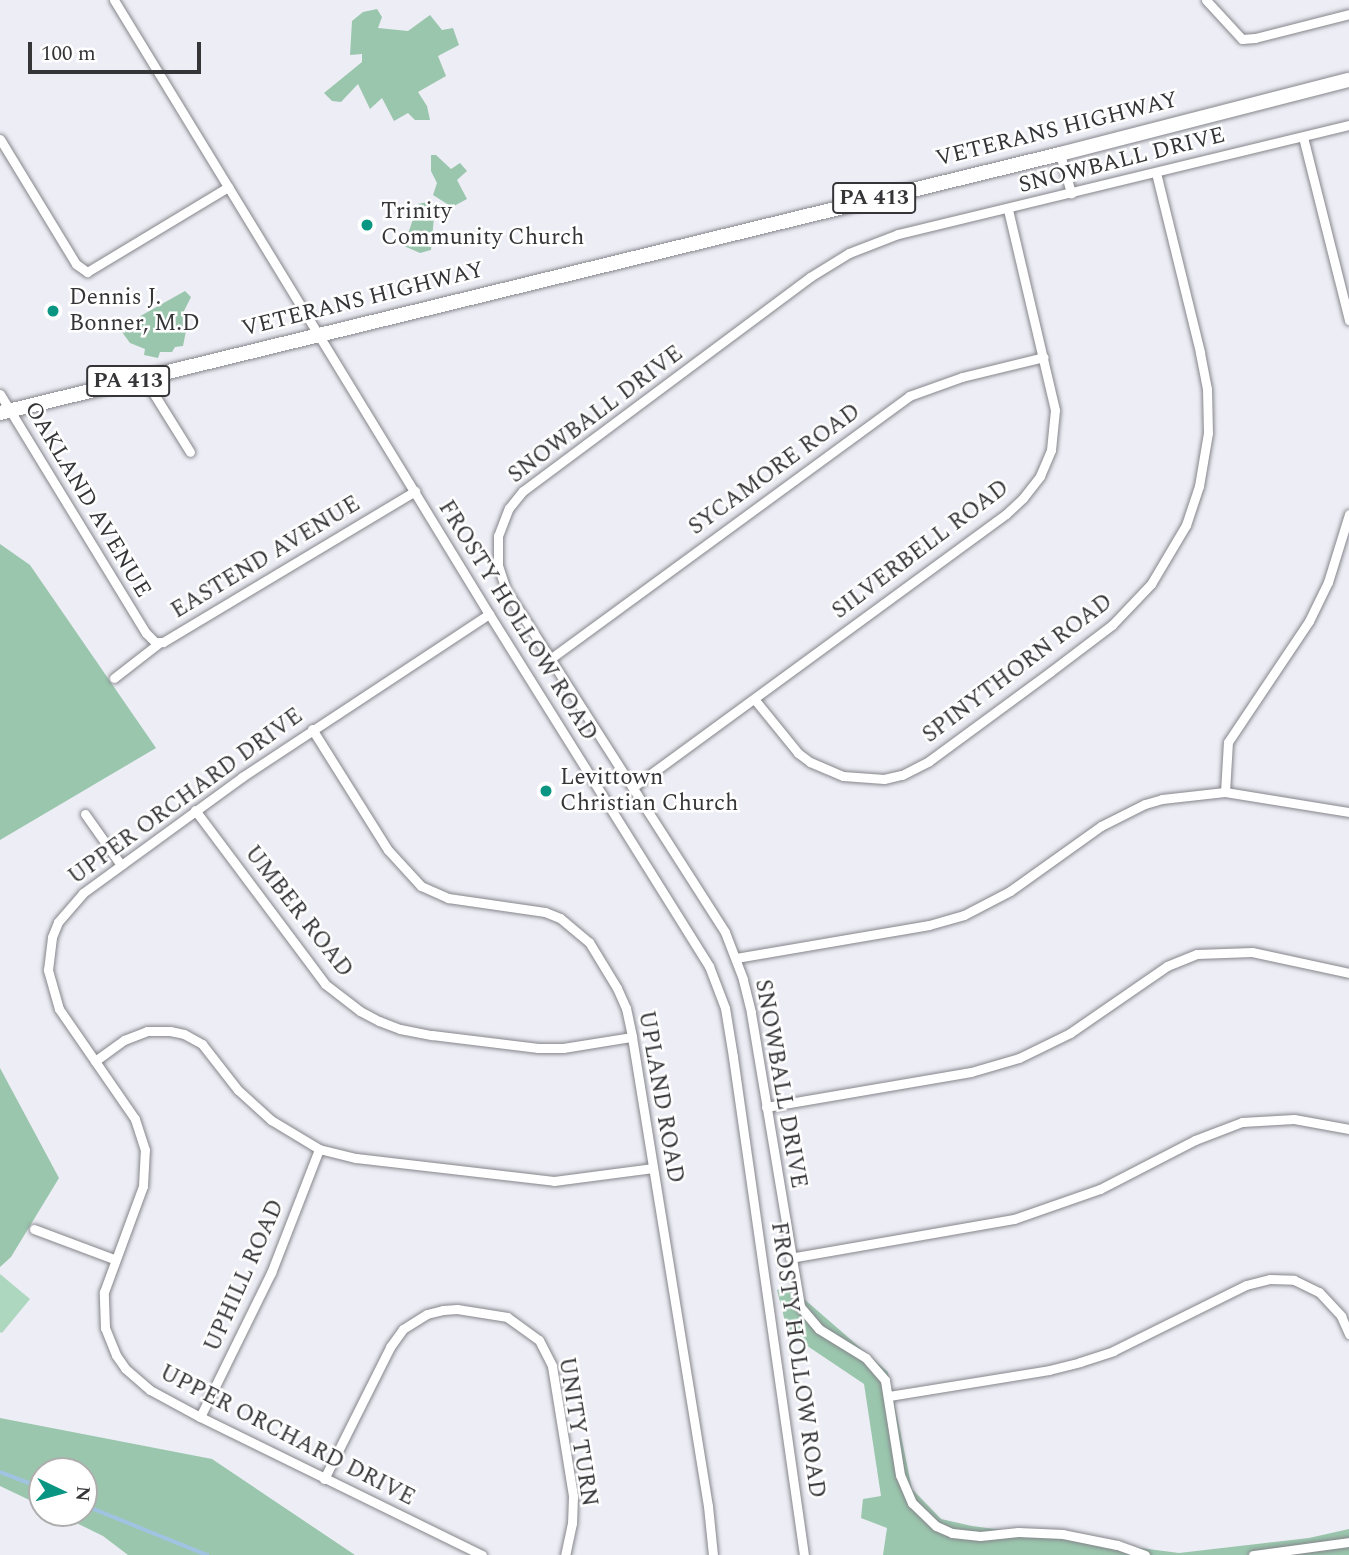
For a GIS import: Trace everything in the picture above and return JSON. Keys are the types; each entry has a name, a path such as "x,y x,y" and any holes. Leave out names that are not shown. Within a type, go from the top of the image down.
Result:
{"main road":[{"name":"VETERANS HIGHWAY","path":"5,412 1060,154 1349,80"}],"street":[{"name":"FROSTY HOLLOW ROAD","path":"114,0 489,614 694,939 717,984 733,1056 804,1555"},
{"path":"1206,0 1232,32 1242,38 1255,38 1349,14"},
{"name":"SNOWBALL DRIVE","path":"1145,1555 1117,1545 1063,1534 1018,1532 963,1535 936,1526 923,1516 905,1492 896,1455 889,1396 879,1371 808,1319 800,1306 751,1012 736,958 712,909 506,590 498,566 501,526 509,508 523,491 810,277 849,253 898,234 1349,125"},
{"path":"1303,137 1349,320"},
{"path":"0,139 76,264 87,272 228,187"},
{"path":"1060,154 1071,193"},
{"name":"SPINYTHORN ROAD","path":"755,700 798,753 810,762 843,776 884,779 902,775 929,761 1112,625 1151,584 1186,524 1199,486 1208,433 1207,389 1200,352 1156,173"},
{"name":"SILVERBELL ROAD","path":"633,787 755,700 1023,498 1046,463 1056,426 1053,392 1008,209"},
{"name":"SYCAMORE ROAD","path":"550,659 909,396 962,377 1044,357"},
{"path":"144,378 190,452"},
{"name":"OAKLAND AVENUE","path":"0,394 5,412 141,625"},
{"name":"EASTEND AVENUE","path":"141,625 154,641 159,643 415,491"},
{"path":"1225,792 1228,742 1240,720 1310,621 1328,582 1349,514"},
{"name":"UPPER ORCHARD DRIVE","path":"481,1555 150,1390 133,1377 116,1355 103,1311 104,1292 142,1186 145,1150 135,1119 59,1009 50,982 48,957 52,937 65,912 121,865 312,729 489,614"},
{"path":"114,678 159,643"},
{"name":"UPLAND ROAD","path":"312,729 388,850 421,886 448,898 545,912 579,931 617,988 626,1008 632,1037 708,1506 713,1555"},
{"path":"736,958 947,921 1010,891 1123,813 1174,796 1225,792 1349,812"},
{"name":"UMBER ROAD","path":"195,810 326,985 360,1011 400,1029 538,1048 563,1048 632,1037"},
{"path":"85,814 121,865"},
{"path":"766,1107 971,1072 1019,1058 1070,1033 1167,966 1197,954 1252,952 1349,973"},
{"path":"95,1061 124,1040 147,1031 184,1034 202,1044 238,1090 289,1133 319,1149 356,1158 554,1181 653,1168"},
{"path":"790,1258 984,1227 1038,1212 1100,1189 1195,1140 1242,1122 1294,1119 1349,1129"},
{"name":"UPHILL ROAD","path":"200,1417 271,1273 319,1149"},
{"path":"34,1229 114,1259"},
{"path":"889,1396 1049,1370 1080,1362 1125,1346 1246,1285 1270,1279 1294,1280 1319,1292 1341,1316 1349,1334"},
{"name":"UNITY TURN","path":"324,1479 390,1348 403,1329 427,1314 443,1310 457,1309 507,1317 539,1340 552,1366 573,1496 572,1522 565,1555"},
{"path":"1253,1555 1349,1542"}],"green space":[{"path":"377,9 382,17 378,28 408,31 430,15 442,30 453,28 459,45 438,56 446,76 418,92 427,106 430,120 415,120 408,113 394,121 382,98 370,109 358,84 341,102 332,101 324,93 362,62 362,54 350,55 352,21 363,12"},
{"path":"431,155 436,155 451,169 460,163 467,171 457,180 467,199 452,207 433,195 437,183 431,171"},
{"path":"428,202 435,206 431,250 420,253 404,246 418,204"},
{"path":"185,291 191,297 183,313 189,316 183,346 175,347 172,352 160,352 158,358 144,355 145,349 130,343 119,328"},
{"path":"0,544 30,565 156,748 0,840"},
{"path":"0,1068 59,1178 11,1257 0,1267"},
{"path":"0,1274 30,1299 2,1333 0,1332"},
{"path":"788,1285 888,1372 912,1489 941,1519 972,1526 1179,1553 1309,1538 1349,1529 1349,1555 883,1555 887,1528 861,1518 863,1499 881,1496 864,1384 788,1333 777,1290"},
{"path":"0,1418 212,1459 355,1555 128,1555 103,1536 85,1527 98,1527 98,1457 28,1457 28,1499 0,1486"}],"waterway":[{"path":"0,1472 28,1483"},
{"path":"98,1511 207,1555"}],"place":[{"name":"Trinity Community Church","path":"367,225"},
{"name":"Dennis J. Bonner, M.D","path":"53,311"},
{"name":"Levittown Christian Church","path":"546,791"}]}
